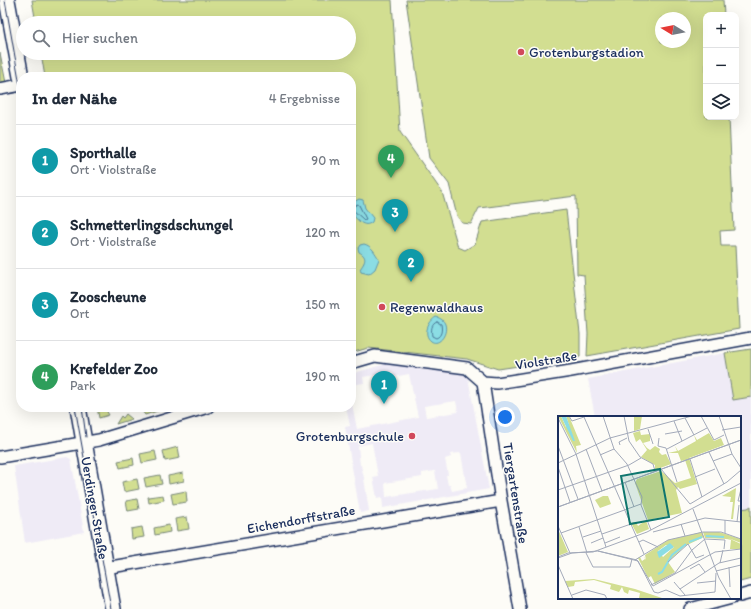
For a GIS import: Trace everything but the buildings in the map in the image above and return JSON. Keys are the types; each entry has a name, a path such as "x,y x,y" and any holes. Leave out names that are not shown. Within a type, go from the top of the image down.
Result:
{"main road":[{"path":"7,0 16,50"},
{"path":"18,60 20,72"},
{"name":"Uerdinger Straße","path":"79,412 113,609"}],"street":[{"path":"0,89 16,86"},
{"name":"Violstraße","path":"483,382 497,383 561,373 751,338"},
{"path":"356,362 376,356 467,368 483,382"},
{"name":"Tiergartenstraße","path":"483,382 501,500 520,609"},
{"path":"0,457 84,443 192,412"},
{"name":"Eichendorffstraße","path":"106,568 501,500"},
{"path":"690,609 728,599"}],"shaded area":[{"path":"725,353 733,399 751,397 751,506 749,508 741,509 741,416 595,416 588,379"},
{"name":"Grotenburgschule","path":"385,364 467,372 489,489 383,508 382,497 377,498 373,477 378,476 372,443 358,446 369,511 360,513 345,427 350,426 347,412 354,412 357,429 418,417 409,374 394,377 393,372 363,377 364,383 356,384 356,373","holes":["456,401 458,412 426,417 424,406","461,453 467,488 452,491 450,485 448,485 445,459 451,457 450,454","435,471 438,489 386,497 385,483 422,477 422,473"]},
{"path":"67,457 71,459 84,532 25,543 14,466"}],"green space":[{"path":"32,0 392,0 400,132 442,192 458,247 465,250 475,244 482,222 566,210 580,334 580,357 498,369 467,359 368,348 356,352 356,72 44,72 42,60 356,60 356,16 35,16"},
{"path":"406,0 723,0 724,12 703,12 703,120 729,120 734,230 720,231 721,246 735,246 739,329 587,356 588,334 584,275 577,274 576,196 479,208 471,224 462,223 457,216 449,184 429,158"},
{"path":"0,53 6,83 0,84"},
{"path":"751,349 751,397 733,400 725,353"},
{"path":"98,412 107,412 109,415 99,418"},
{"path":"143,412 154,412 145,415"},
{"path":"126,414 132,419 116,424 121,416 123,418"},
{"path":"178,447 180,458 165,461 163,451"},
{"path":"155,451 157,460 142,463 140,454"},
{"path":"133,458 134,465 120,468 118,461"},
{"path":"183,473 184,481 169,484 168,476"},
{"path":"160,475 162,484 146,487 144,478"},
{"path":"137,479 139,489 124,492 122,482"},
{"path":"186,491 187,502 173,504 171,494"},
{"path":"163,495 164,500 149,503 148,497"},
{"path":"137,499 139,509 128,511 126,501"},
{"path":"751,506 751,579 741,582 741,509"},
{"path":"187,517 189,529 177,531 175,519"},
{"path":"169,525 170,532 155,535 154,528"},
{"path":"142,527 144,537 132,539 131,529"}],"water":[{"path":"359,199 363,200 365,208 373,218 372,222 369,224 363,224 356,219 356,201"},
{"path":"364,244 375,252 379,259 375,269 369,274 361,272 360,269 365,258 359,252 358,248 360,245"},
{"path":"436,317 442,320 446,328 445,334 442,338 435,342 428,338 427,331 431,321"}],"tram line":[{"path":"5,0 18,72"},
{"path":"76,412 111,609"},
{"path":"83,412 86,437"}],"place":[{"name":"Grotenburgstadion","path":"521,52"},
{"name":"Krefelder Zoo","path":"391,178"},
{"name":"Zooscheune","path":"395,232"},
{"name":"Schmetterlingsdschungel","path":"411,282"},
{"name":"Regenwaldhaus","path":"382,307"},
{"name":"Sporthalle","path":"384,404"},
{"name":"Grotenburgschule","path":"412,436"}]}
